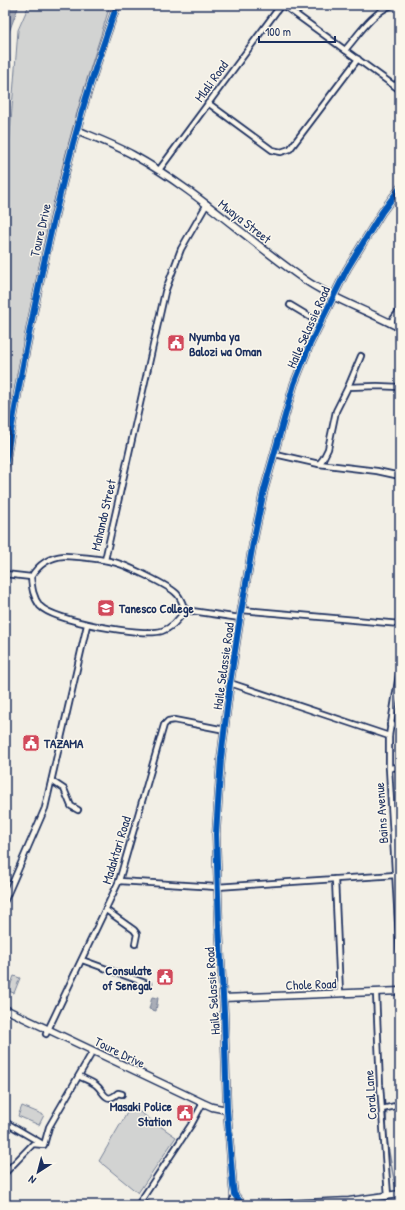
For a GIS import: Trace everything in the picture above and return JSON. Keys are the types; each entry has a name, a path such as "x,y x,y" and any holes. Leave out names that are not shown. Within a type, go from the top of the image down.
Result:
{"street":[{"name":"Toure Drive","path":"5,466 38,291 59,198 77,130 117,5"},
{"path":"282,5 400,90"},
{"name":"Mlali Road","path":"159,170 282,5"},
{"path":"345,50 374,16 382,9 392,5"},
{"path":"208,103 272,150 281,152 290,148 358,59"},
{"path":"395,86 400,80"},
{"name":"Mwaya Street","path":"77,130 133,154 159,170 207,204 271,256 306,281 333,296 400,328"},
{"name":"Haile Selassie Road","path":"234,1194 227,1110 227,1060 217,887 216,834 218,796 230,683 240,618 264,490 294,384 310,344 333,296 358,250 400,188"},
{"path":"393,197 400,204"},
{"name":"Mahando Street","path":"31,577 39,566 54,556 105,560 165,292 181,250 207,204"},
{"path":"290,305 320,323"},
{"path":"390,323 400,310"},
{"path":"319,464 328,449 336,411 361,356"},
{"path":"348,387 400,387"},
{"path":"275,454 319,464 377,471 400,476"},
{"path":"105,560 116,562 125,566 170,589 176,594 185,610"},
{"path":"5,574 31,577 33,594 41,607 49,613 87,625 144,632 163,631 174,624 185,610"},
{"path":"185,610 240,618"},
{"path":"242,610 400,624"},
{"path":"5,900 46,808 87,625"},
{"name":"Bains Avenue","path":"400,668 389,736 389,768 400,957"},
{"path":"230,683 389,736"},
{"name":"Madaktari Road","path":"48,1032 119,881 166,723 174,720 225,730"},
{"path":"390,725 400,724"},
{"path":"389,768 400,767"},
{"path":"52,781 64,789 70,806 78,810"},
{"path":"119,881 217,887 396,875"},
{"path":"335,879 340,994"},
{"path":"106,910 134,930 137,934 135,944"},
{"path":"82,960 148,984"},
{"name":"Chole Road","path":"223,998 400,991"},
{"name":"Coral Lane","path":"376,993 388,1196"},
{"name":"Toure Drive","path":"5,1009 48,1032 93,1051 203,1103 212,1107 227,1110"},
{"path":"44,1145 49,1127 93,1051"},
{"path":"79,1076 95,1084 100,1092 110,1098 114,1097 118,1093 122,1094"},
{"path":"148,1205 139,1203 191,1125 203,1103"},
{"path":"382,1109 400,1105"},
{"path":"5,1122 44,1145"},
{"path":"5,1173 33,1144 44,1145"},
{"path":"232,1205 234,1194"},
{"path":"234,1194 243,1205"},
{"path":"263,1205 349,1201 400,1194"}],"shaded area":[{"path":"5,5 19,5 6,40 11,68 5,108"},
{"path":"29,5 110,5 77,112 53,206 27,326 5,447 5,199 18,30"},
{"path":"14,976 20,978 14,993 8,991"},
{"path":"152,997 158,998 156,1011 149,1009"},
{"path":"22,1106 44,1115 39,1125 18,1116"},
{"path":"131,1106 176,1137 138,1193 99,1161"},
{"path":"391,1198 392,1205 363,1205 363,1201"}],"waterway":[{"path":"387,1109 386,1129 390,1159 396,1189 400,1188"}],"cycle path":[{"path":"5,466 21,376 59,196 87,95 117,5"},
{"path":"243,1205 234,1194 227,1110 216,834 221,758 240,618 264,490 294,384 310,344 347,269 382,212 400,188"}],"place":[{"name":"Nyumba ya Balozi wa Oman","path":"176,343"},
{"name":"Tanesco College","path":"106,608"},
{"name":"TAZAMA","path":"31,743"},
{"name":"Consulate of Senegal","path":"165,977"},
{"name":"Masaki Police Station","path":"185,1113"}]}
